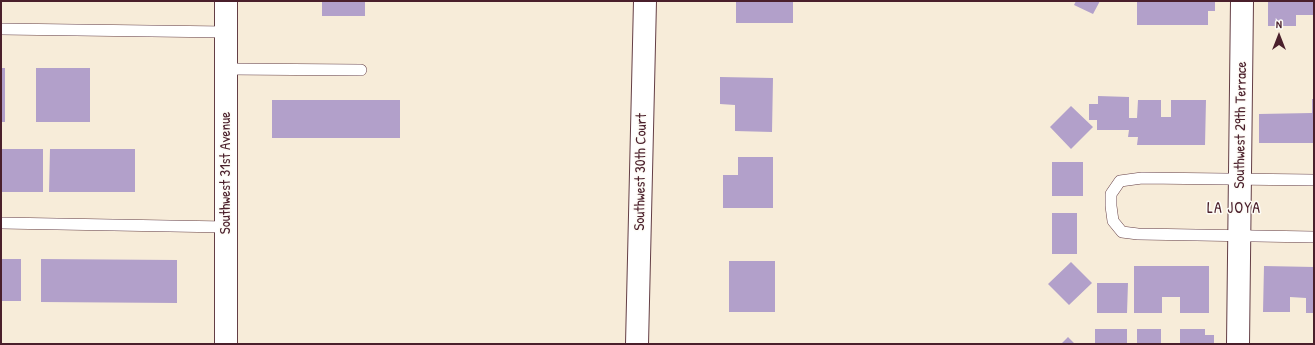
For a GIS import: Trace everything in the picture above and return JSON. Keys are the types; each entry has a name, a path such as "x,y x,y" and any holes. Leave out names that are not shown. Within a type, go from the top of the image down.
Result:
{"street":[{"name":"Southwest 31st Avenue","path":"226,1 226,344"},
{"name":"Southwest 30th Court","path":"637,344 645,1"},
{"name":"Southwest 29th Terrace","path":"1238,344 1242,1"}],"lane":[{"path":"1,29 226,32"},
{"path":"226,69 361,70"},
{"path":"1314,180 1142,178 1120,181 1111,194 1113,221 1122,232 1138,234 1314,237"},
{"path":"1,223 226,227"}],"building":[{"path":"322,1 365,1 365,16 322,16"},
{"path":"736,1 793,1 793,23 736,23"},
{"path":"1076,1 1100,1 1093,14 1074,5"},
{"path":"1137,1 1215,1 1215,11 1208,11 1208,25 1137,25"},
{"path":"1268,1 1314,1 1314,15 1296,15 1296,26 1268,26"},
{"path":"1,68 5,68 5,122 1,122"},
{"path":"36,68 90,68 90,122 36,122"},
{"path":"720,77 773,78 772,132 735,131 735,105 720,104"},
{"path":"1098,96 1129,97 1129,118 1137,118 1138,100 1161,100 1161,117 1171,117 1171,100 1206,100 1205,145 1137,145 1138,137 1128,137 1129,130 1097,130 1097,120 1089,120 1089,104 1098,104"},
{"path":"1312,99 1314,99 1314,143 1259,143 1259,114 1312,113"},
{"path":"272,100 400,100 400,138 272,138"},
{"path":"1071,106 1093,127 1071,149 1050,127"},
{"path":"1,149 43,149 43,192 1,192"},
{"path":"50,149 135,149 135,192 49,192"},
{"path":"738,157 773,157 773,208 723,208 723,175 738,175"},
{"path":"1052,162 1083,162 1083,196 1052,196"},
{"path":"1052,213 1077,213 1077,254 1052,254"},
{"path":"1,259 21,259 21,301 1,301"},
{"path":"41,259 177,260 177,303 41,302"},
{"path":"729,261 775,261 775,312 729,312"},
{"path":"1071,262 1092,283 1069,305 1048,284"},
{"path":"1134,266 1209,266 1209,313 1180,313 1180,297 1162,297 1162,313 1134,313"},
{"path":"1264,266 1314,267 1314,313 1306,313 1306,298 1290,297 1290,312 1263,312"},
{"path":"1097,283 1128,283 1127,313 1097,313"},
{"path":"1095,329 1127,329 1127,344 1095,344"},
{"path":"1137,329 1161,329 1161,344 1137,344"},
{"path":"1180,329 1205,329 1205,335 1214,335 1214,344 1180,344"},
{"path":"1068,337 1075,344 1061,344"}],"district":[{"name":"LA JOYA","path":"1234,209"}]}
